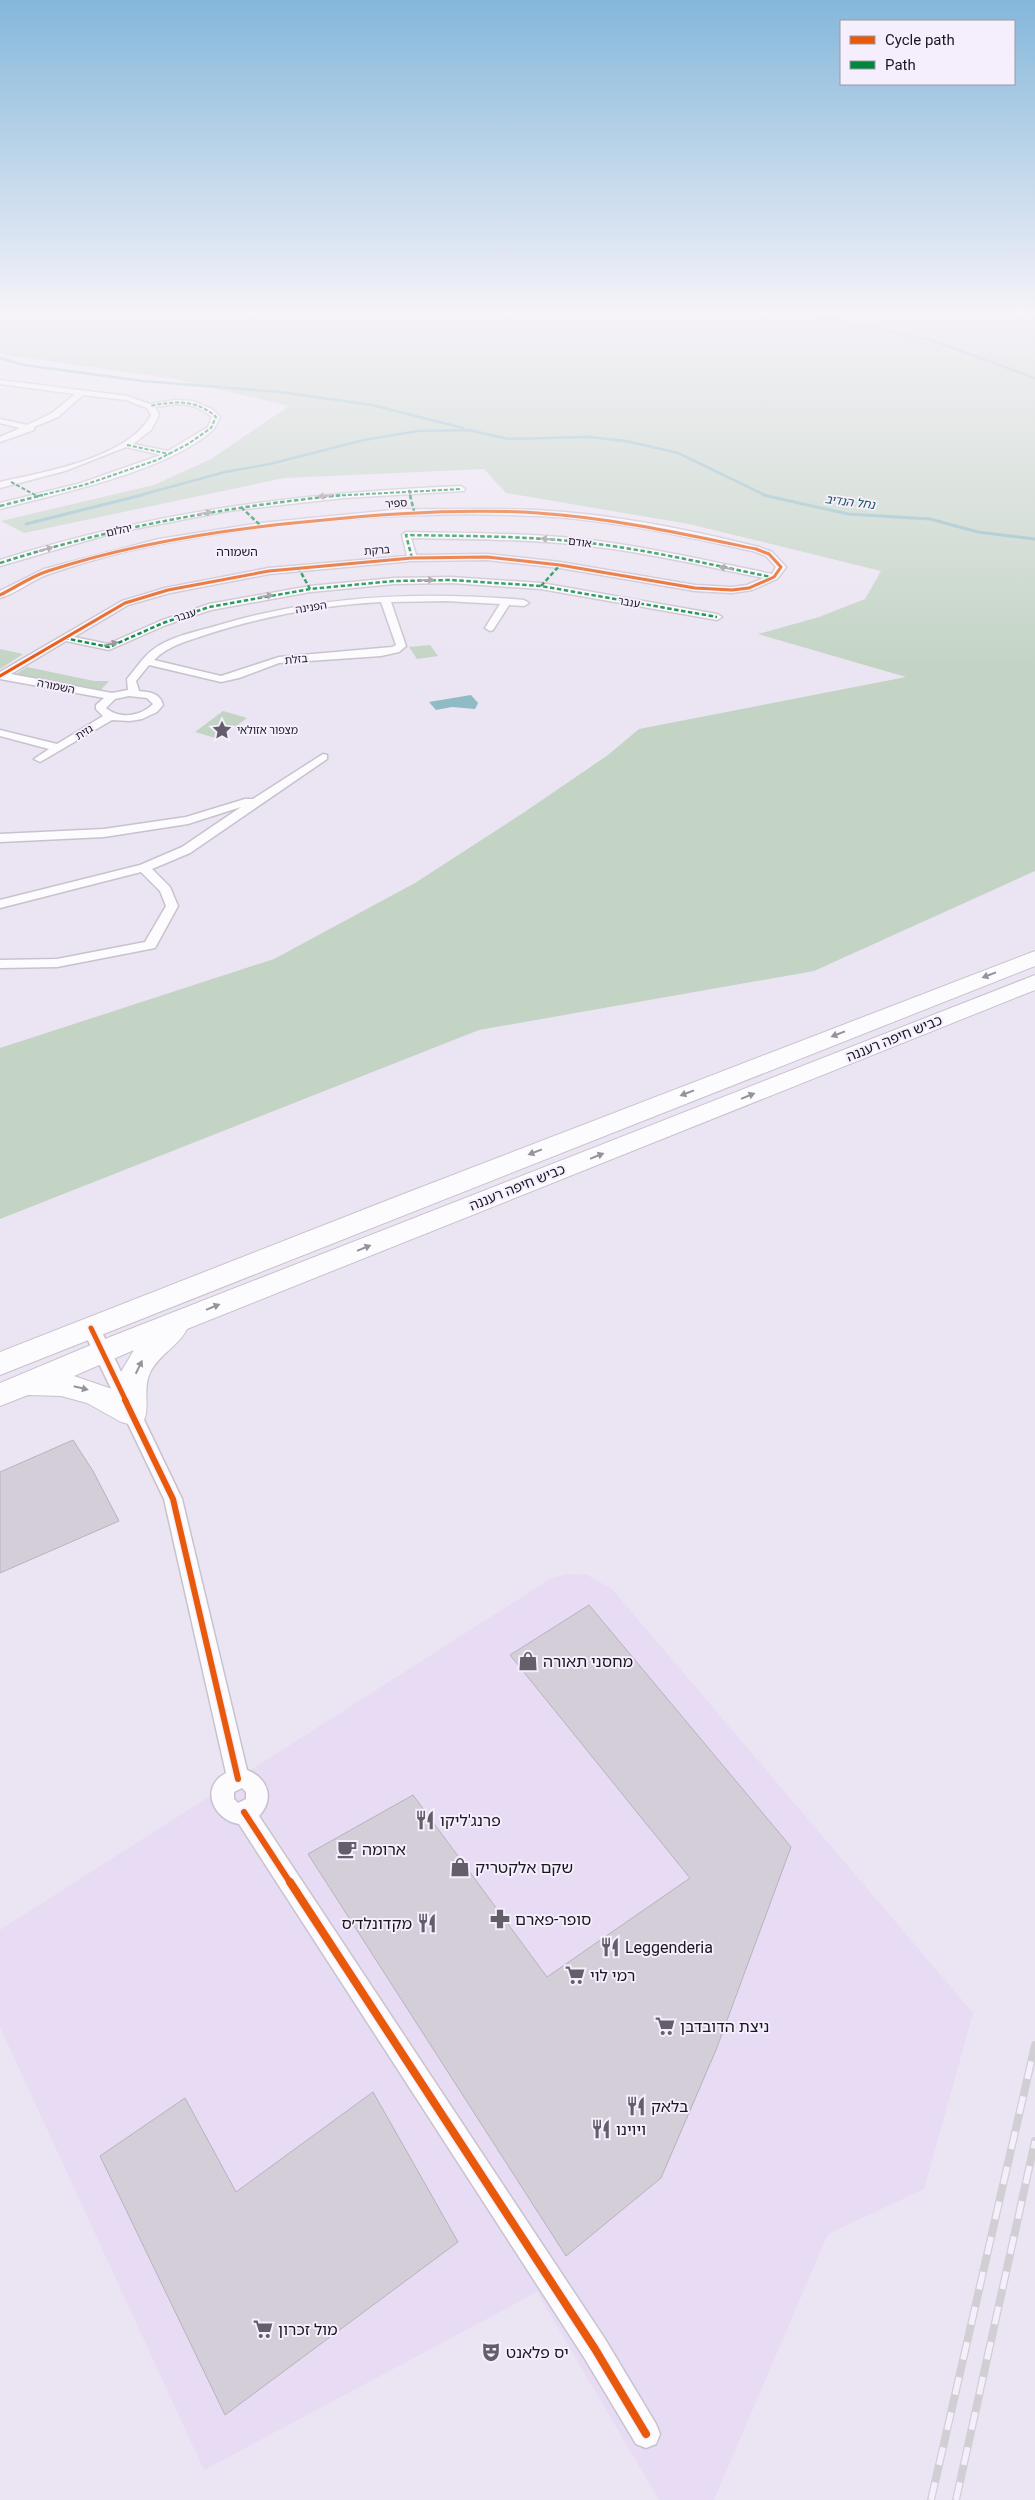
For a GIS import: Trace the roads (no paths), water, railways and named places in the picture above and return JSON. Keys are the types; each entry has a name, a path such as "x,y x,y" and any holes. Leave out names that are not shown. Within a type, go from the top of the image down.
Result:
{"highway":[{"name":"כביש חיפה רעננה","path":"8,1392 97,1340 410,1201 1035,958"},
{"name":"כביש חיפה רעננה","path":"0,1364 185,1318 1035,982"},
{"path":"132,1414 130,1391 143,1358 185,1318"},
{"path":"8,1392 55,1384 76,1387 106,1398 132,1414"}],"street":[{"path":"0,440 21,432"},
{"path":"0,485 95,458 127,445 143,432"},
{"path":"0,506 111,477 169,454 205,432"},
{"path":"127,445 169,454"},
{"path":"11,482 37,496"},
{"name":"יהלום","path":"0,563 102,534 241,506 339,495 409,490 461,489"},
{"path":"409,490 414,511"},
{"path":"241,506 261,526"},
{"name":"ספיר","path":"0,595 47,571 159,542 261,526 414,511 537,514 657,528 756,549 769,554 781,567 774,577"},
{"name":"אודם","path":"412,558 406,535 520,536 636,550 774,577"},
{"name":"ברקת","path":"0,677 125,603 168,590 298,567 412,558 487,557 560,565 714,590 749,588 774,577"},
{"path":"541,586 560,565"},
{"path":"298,567 310,589"},
{"name":"ענבר","path":"64,638 108,646 163,623 209,608 310,589 394,581 451,580 541,586 718,617"},
{"name":"הפנינה","path":"134,692 131,681 146,661 165,646 257,616 315,606 385,599 524,603"},
{"name":"בזלת","path":"146,661 221,679 230,678 260,664 280,660 395,650 401,646 385,599"},
{"path":"490,628 506,601"},
{"name":"השמורה","path":"0,677 107,699"},
{"path":"134,692 150,695 158,701 158,705 148,713 137,717 111,716 101,709 107,699 134,692"},
{"name":"גזית","path":"40,759 111,716"},
{"path":"2,735 58,748"},
{"path":"0,904 144,868 186,850 323,757"},
{"path":"0,838 104,833 178,822 265,796"},
{"path":"0,964 19,966 86,959 150,945 172,906 172,901 166,891 144,868"},
{"path":"97,1340 173,1499 238,1779 227,1785 222,1800 224,1805 232,1812 244,1812 595,2349 646,2434"}],"water":[{"path":"471,695 478,703 475,709 452,707 436,710 429,702"}],"waterway":[{"name":"נחל הנדיב","path":"137,496 225,472 270,464 364,440 414,432"},
{"name":"נחל הנדיב","path":"476,432 508,439 588,437 626,441 678,453 767,496"},
{"name":"נחל הנדיב","path":"26,524 142,495"},
{"name":"נחל הנדיב","path":"767,496 848,514 930,519 978,532 1035,539"}],"railway":[{"path":"931,2500 1035,2045"},
{"path":"956,2500 1035,2141"}],"place":[{"name":"מצפור אזולאי","path":"222,730"},
{"name":"מחסני תאורה","path":"528,1661"},
{"name":"פרנג'ליקו","path":"425,1820"},
{"name":"ארומה","path":"347,1849"},
{"name":"שקם אלקטריק","path":"460,1867"},
{"name":"סופר-פארם","path":"500,1919"},
{"name":"מקדונלד׳ס","path":"427,1923"},
{"name":"Leggenderia","path":"610,1947"},
{"name":"רמי לוי","path":"575,1975"},
{"name":"ניצת הדובדבן","path":"665,2026"},
{"name":"בלאק","path":"636,2106"},
{"name":"ויוינו","path":"601,2129"},
{"name":"מול זכרון","path":"263,2329"},
{"name":"יס פלאנט","path":"491,2352"}],"district":[{"name":"השמורה","path":"237,552"}]}
